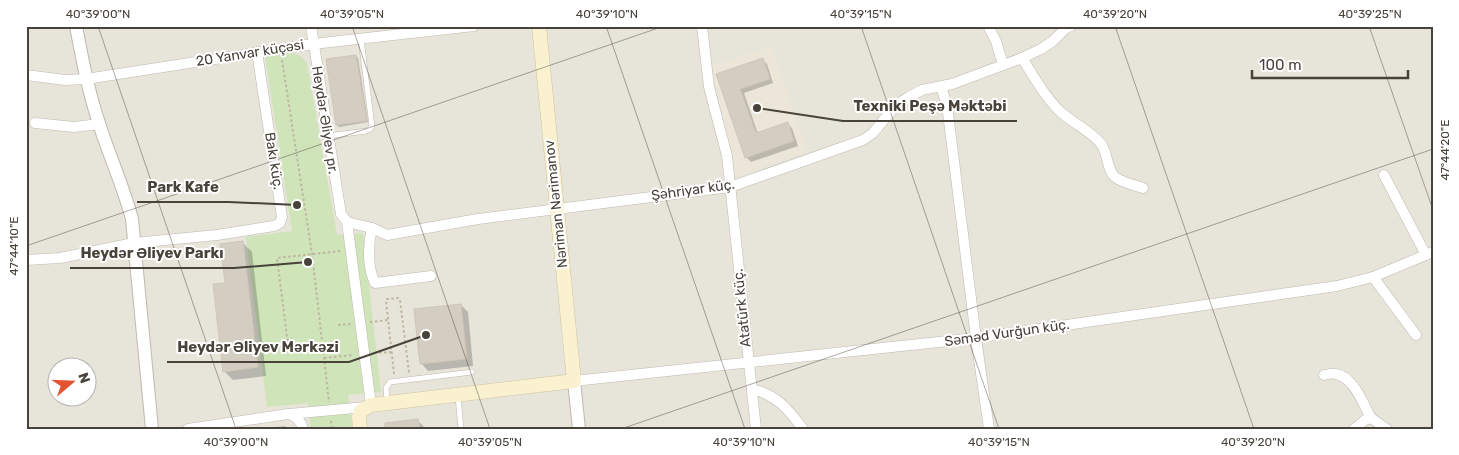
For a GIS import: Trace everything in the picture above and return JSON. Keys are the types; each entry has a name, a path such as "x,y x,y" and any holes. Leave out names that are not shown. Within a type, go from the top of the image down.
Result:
{"main road":[{"name":"Nəriman Nərimanov","path":"539,26 574,381"},
{"path":"364,415 387,404 574,381"}],"street":[{"path":"76,26 86,79 99,124 127,200 132,219 152,429"},
{"name":"Heydər Əliyev pr.","path":"311,26 328,136 344,218 364,415"},
{"name":"20 Yanvar küçəsi","path":"26,75 65,80 86,79 314,44 474,26"},
{"name":"Atatürk küç.","path":"702,26 709,87 726,156 756,429"},
{"path":"988,26 996,41 1003,65"},
{"name":"Şəhriyar küç.","path":"344,218 387,235 478,219 730,187 863,140 872,133 896,105 922,90 941,87 1022,58 1041,49 1071,26"},
{"name":"Bakı küç.","path":"26,260 60,258 134,243 217,235 274,226 280,223 282,217 257,52"},
{"path":"1022,58 1043,90 1062,113 1095,137 1103,146 1113,175 1143,188"},
{"path":"941,87 947,105 989,429"},
{"path":"35,124 74,127 99,124"},
{"path":"1384,175 1429,254"},
{"path":"372,228 368,249 375,283 431,276"},
{"name":"Səməd Vurğun küç.","path":"574,381 976,338 1337,286 1373,278 1429,254"},
{"path":"1373,278 1416,335"},
{"path":"1324,375 1335,373 1343,376 1351,384 1371,418 1387,429"},
{"path":"574,381 579,429"},
{"path":"752,389 765,392 773,397 790,411 803,429"},
{"path":"288,414 294,415 299,420 303,429"},
{"path":"188,429 288,414 364,415"},
{"path":"1354,429 1365,420 1371,418"}],"lane":[{"path":"328,136 366,131 372,126 361,39"},
{"path":"387,404 386,388 390,382 472,372"},
{"path":"458,395 461,429"}],"path":[{"path":"281,53 312,254 329,402"},
{"path":"322,350 289,353 277,258 346,251"},
{"path":"395,382 387,299 398,298 400,300 410,380"},
{"path":"331,420 332,429"}],"shaded area":[{"path":"26,26 1433,26 1433,429 26,429"},
{"path":"771,47 808,151 736,177 711,66"}],"green space":[{"path":"290,52 302,57 307,64 337,235 363,233 381,392 348,395 352,429 311,429 308,403 267,407 246,237 292,231 265,56"}],"building":[{"path":"356,55 367,121 336,125 326,59"},
{"path":"763,58 770,79 740,89 756,133 788,122 794,141 745,158 716,74"},
{"path":"243,241 258,367 223,372 213,284 225,283 220,244"},
{"path":"461,304 467,359 420,364 414,309"},
{"path":"418,419 420,429 385,429 385,423"}],"place":[{"name":"Texniki Peşə Məktəbi","path":"757,108"},
{"name":"Park Kafe","path":"297,205"},
{"name":"Heydər Əliyev Parkı","path":"308,262"},
{"name":"Heydər Əliyev Mərkəzi","path":"426,335"}]}
